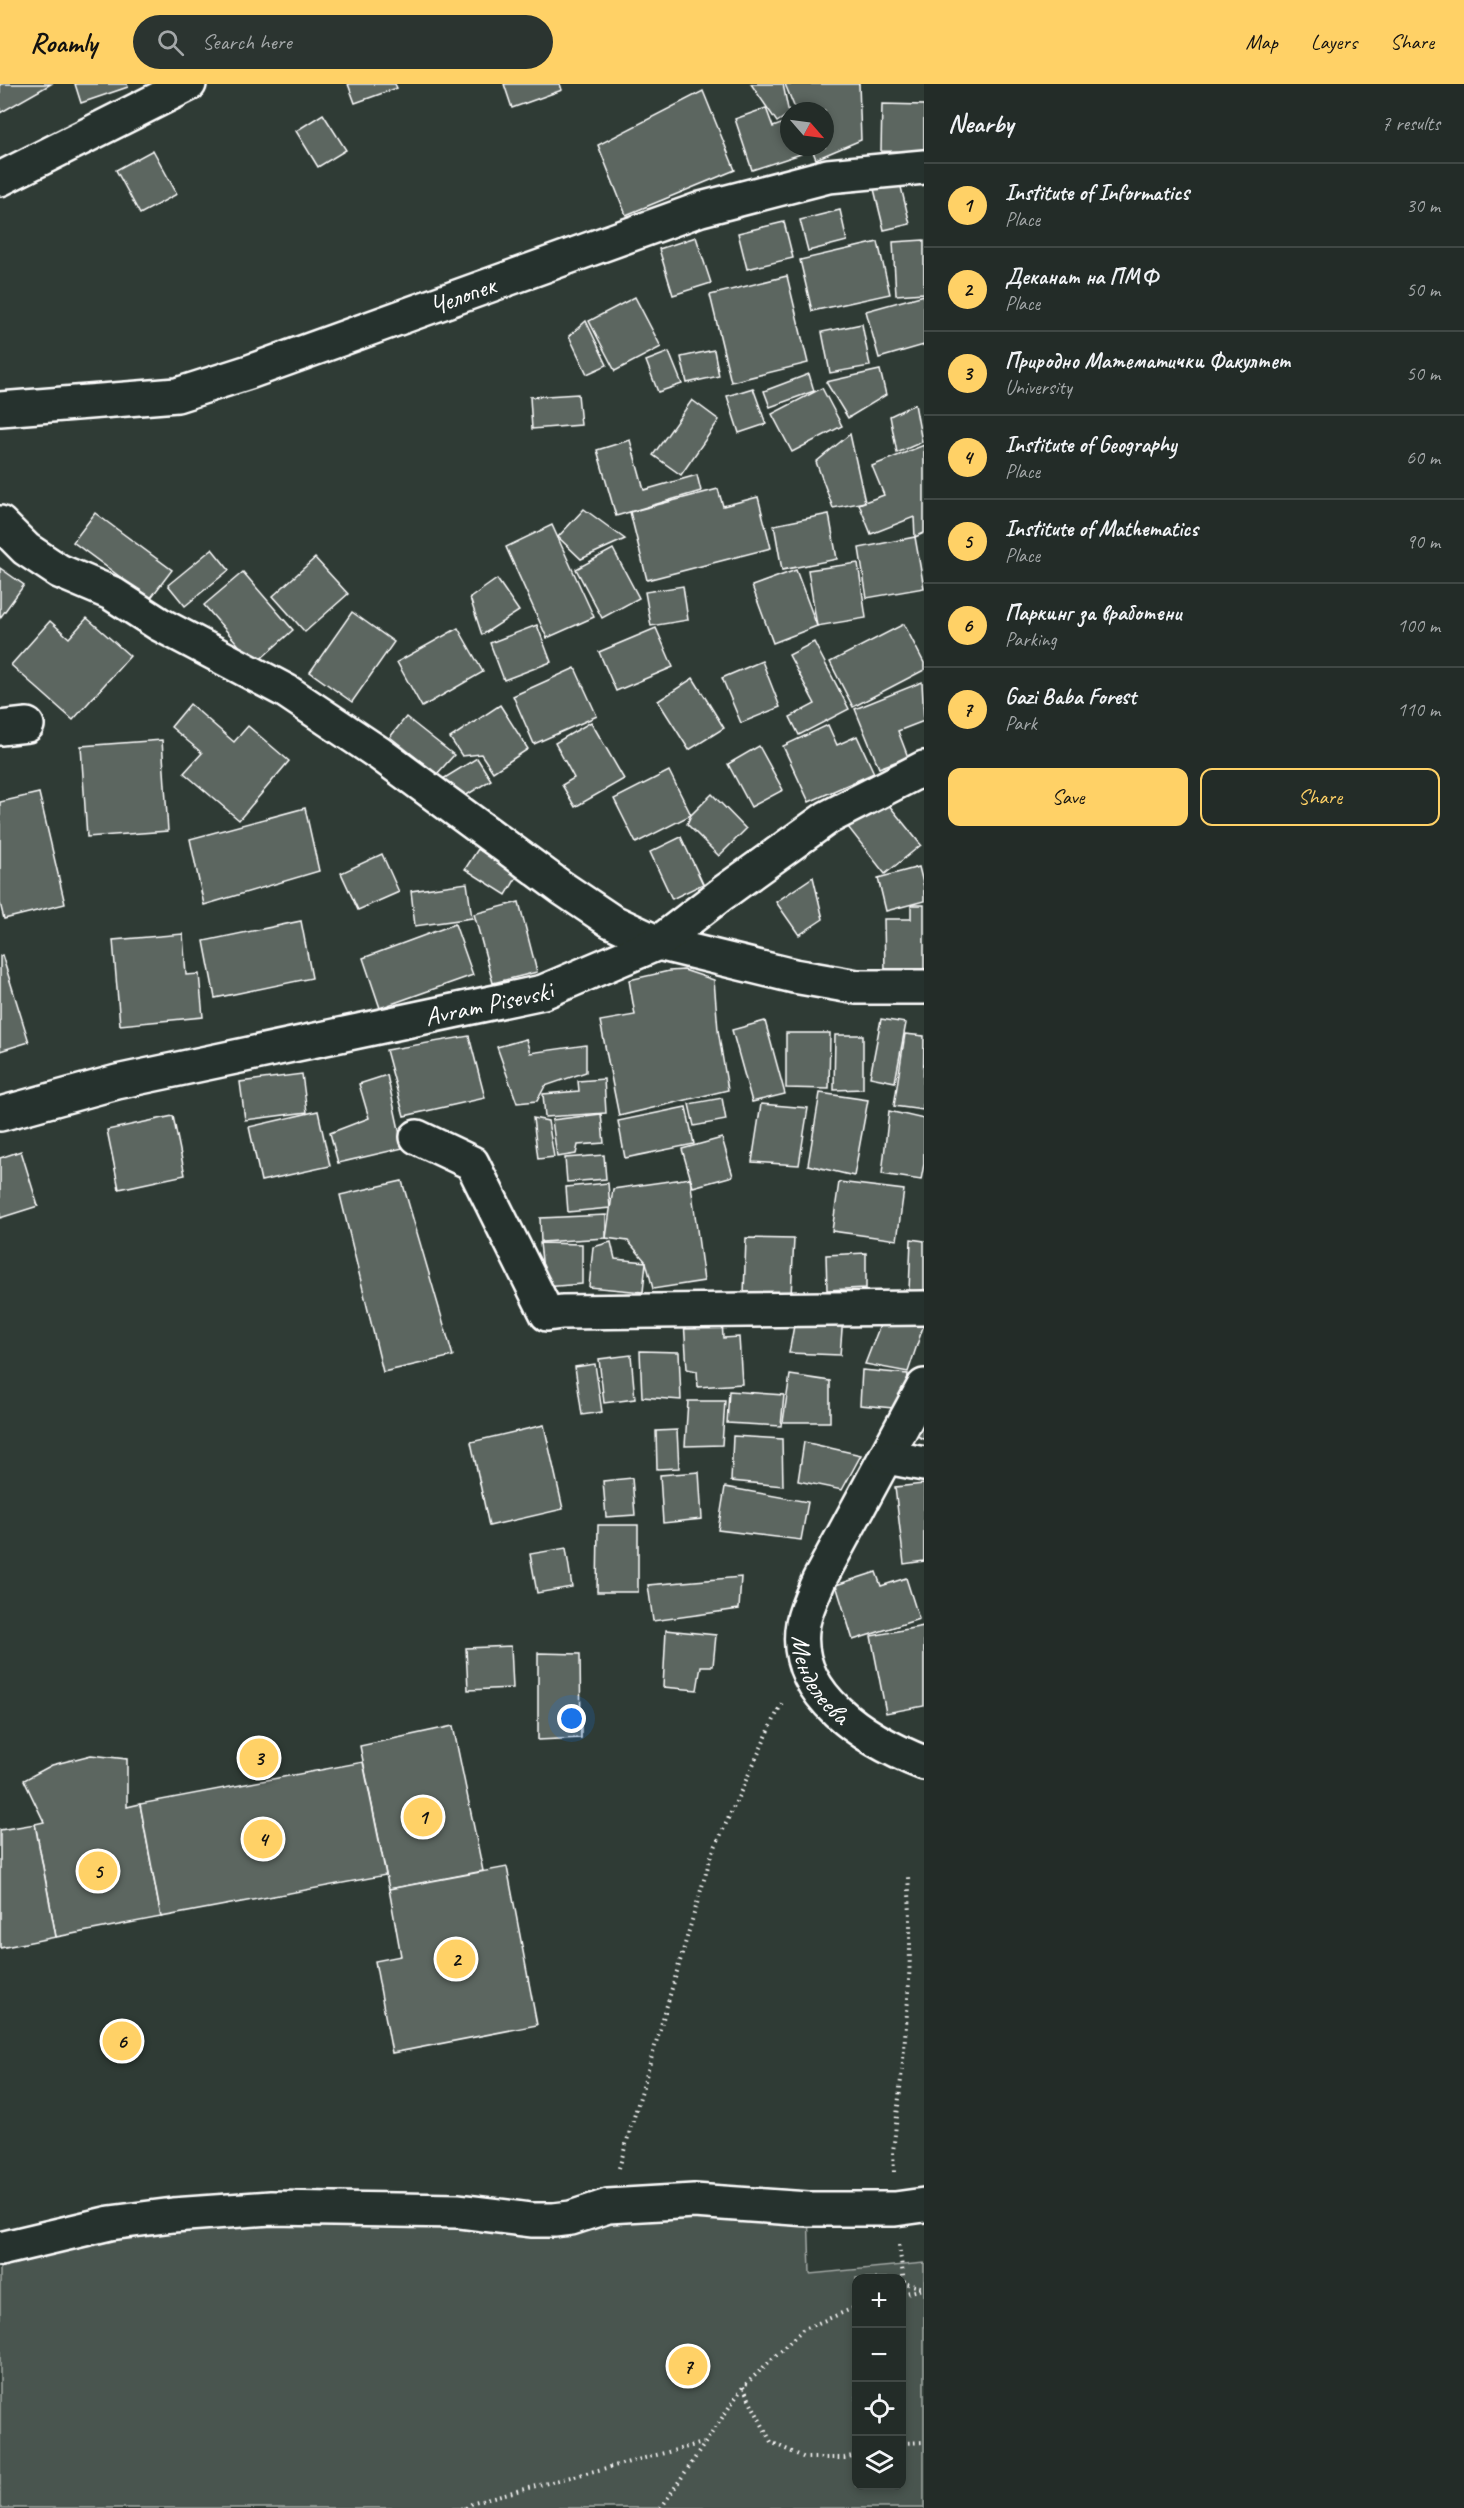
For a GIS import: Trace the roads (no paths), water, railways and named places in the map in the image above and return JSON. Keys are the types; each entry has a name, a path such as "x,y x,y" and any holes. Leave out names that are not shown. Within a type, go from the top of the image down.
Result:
{"street":[{"path":"0,178 189,84"},
{"name":"Челопек","path":"0,410 177,395 249,372 701,209 828,177 924,167"},
{"path":"0,523 26,549 59,571 111,593 159,624 286,691 380,754 611,921 658,943 794,976 856,987 924,987"},
{"name":"Avram Pisevski","path":"0,1114 117,1082 543,992 658,943 827,818 924,768"},
{"path":"417,1137 472,1163 548,1314 924,1308"},
{"name":"Менделеева","path":"924,1386 819,1580 803,1625 805,1654 815,1687 828,1704 871,1737 924,1763"},
{"path":"887,1457 924,1464"},
{"path":"0,2249 110,2223 224,2211 316,2208 459,2211 531,2220 554,2220 571,2218 608,2206 694,2200 808,2209 895,2209 924,2205"}],"place":[{"name":"Природно Математички Факултет","path":"259,1758"},
{"name":"Institute of Informatics","path":"423,1817"},
{"name":"Institute of Geography","path":"263,1839"},
{"name":"Institute of Mathematics","path":"98,1871"},
{"name":"Деканат на ПМФ","path":"456,1959"},
{"name":"Паркинг за вработени","path":"122,2041"},
{"name":"Gazi Baba Forest","path":"688,2366"}]}
